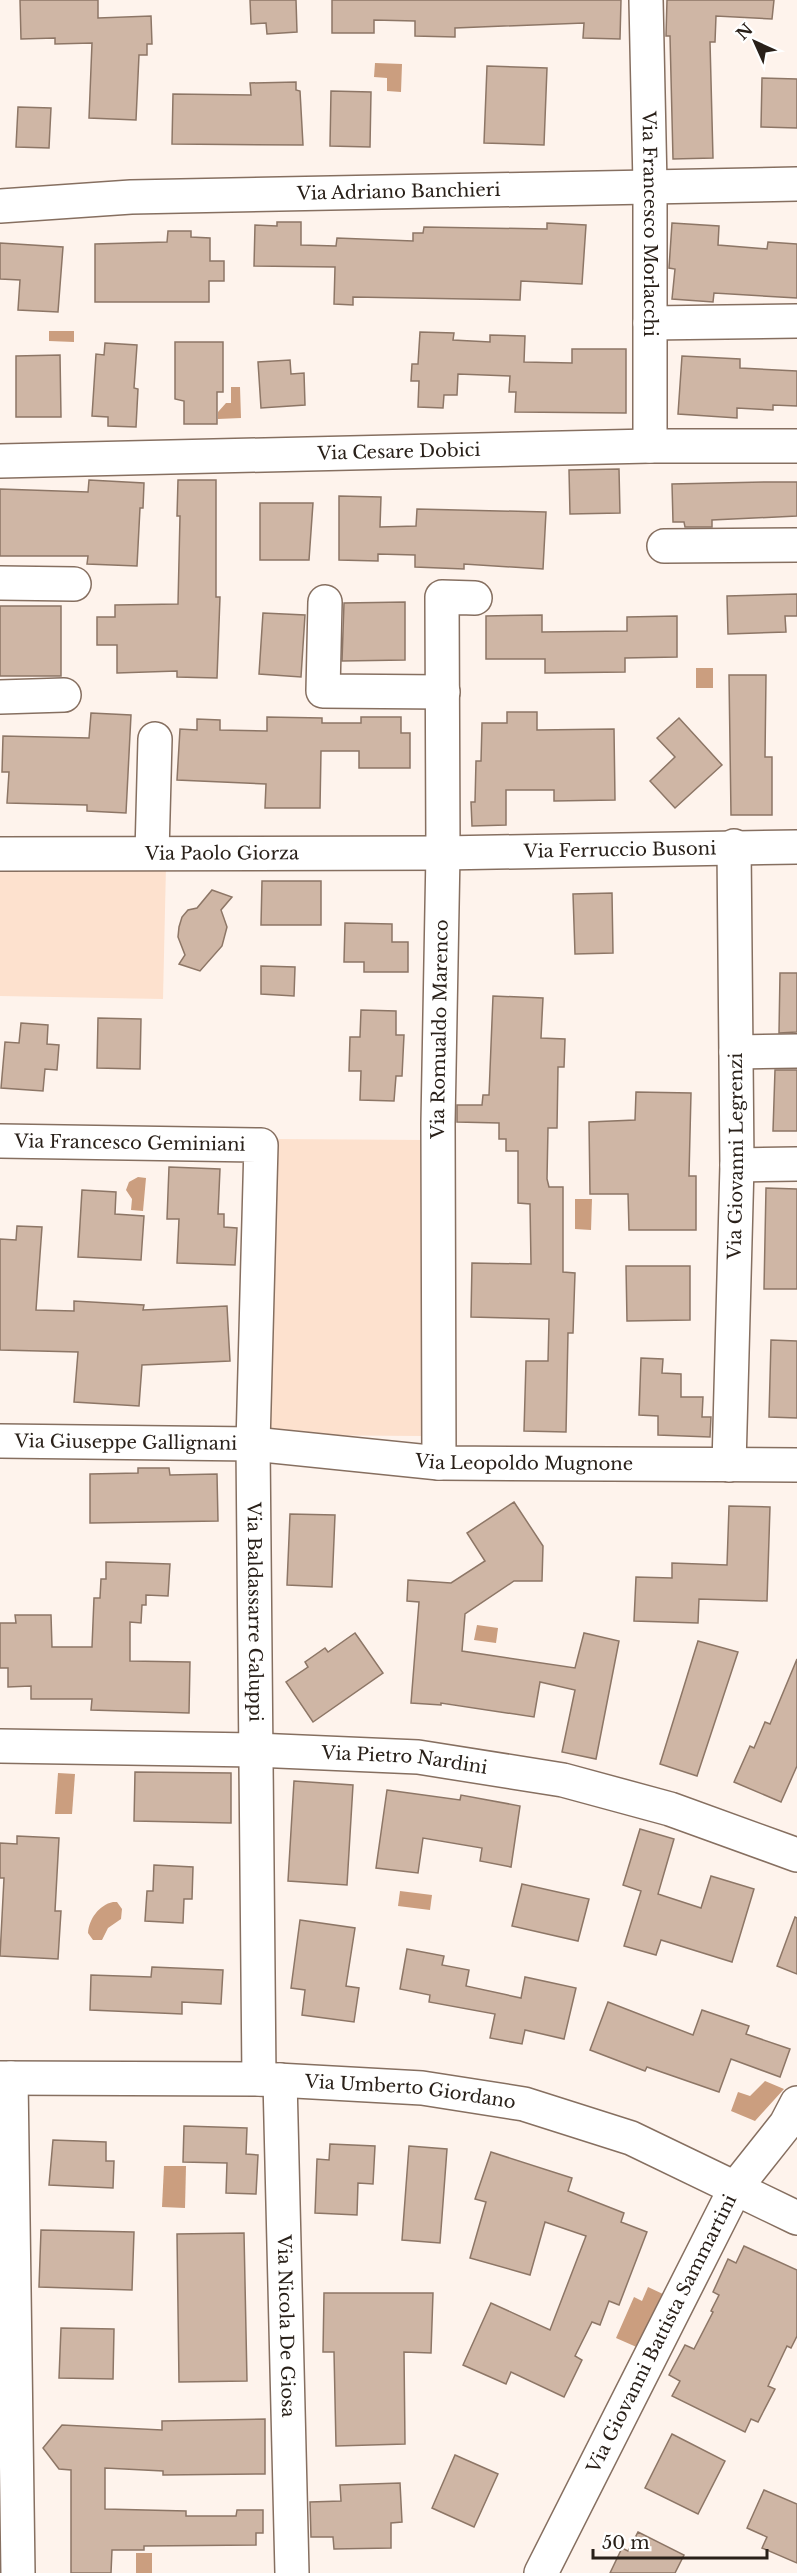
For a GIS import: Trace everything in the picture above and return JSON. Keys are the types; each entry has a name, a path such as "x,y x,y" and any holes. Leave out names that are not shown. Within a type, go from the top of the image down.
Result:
{"street":[{"name":"Via Francesco Morlacchi","path":"646,0 650,185 650,446"},
{"name":"Via Adriano Banchieri","path":"0,206 131,197 650,185 797,184"},
{"path":"650,323 797,321"},
{"name":"Via Cesare Dobici","path":"0,461 650,446 797,447"},
{"path":"664,546 797,545"},
{"path":"0,583 74,584"},
{"name":"Via Romualdo Marenco","path":"439,1463 438,1123 443,853 442,597 475,598"},
{"path":"325,602 323,691 442,692"},
{"path":"0,697 64,694"},
{"path":"152,853 155,738"},
{"name":"Via Ferruccio Busoni","path":"443,853 734,846 797,847"},
{"name":"Via Giovanni Legrenzi","path":"729,1465 737,1165 734,846"},
{"name":"Via Paolo Giorza","path":"0,854 443,853"},
{"path":"736,1052 797,1051"},
{"name":"Via Francesco Geminiani","path":"0,1141 261,1144"},
{"name":"Via Baldassarre Galuppi","path":"261,1144 253,1444 255,1750 269,2080"},
{"path":"737,1165 797,1164"},
{"name":"Via Giuseppe Gallignani","path":"0,1441 253,1444"},
{"name":"Via Leopoldo Mugnone","path":"253,1444 439,1463 797,1465"},
{"name":"Via Pietro Nardini","path":"0,1746 255,1750 418,1757 563,1780 670,1809 797,1854"},
{"path":"6,2078 18,2573"},
{"name":"Via Umberto Giordano","path":"6,2078 269,2080 422,2088 524,2104 631,2138 797,2218"},
{"name":"Via Nicola De Giosa","path":"269,2080 292,2573"},
{"name":"Via Giovanni Battista Sammartini","path":"541,2573 736,2187 786,2124 797,2103"}],"shaded area":[{"path":"375,63 402,64 401,92 387,91 387,78 374,77"},
{"path":"49,331 74,331 74,342 49,341"},
{"path":"231,387 240,387 241,418 218,419 218,412 226,403 231,403"},
{"path":"696,668 713,668 713,688 696,688"},
{"path":"0,863 166,866 163,999 0,996"},
{"path":"273,1139 426,1140 422,1436 269,1435"},
{"path":"138,1177 146,1178 143,1211 131,1210 132,1199 126,1190 129,1182"},
{"path":"575,1199 592,1199 591,1230 575,1229"},
{"path":"477,1625 498,1628 496,1643 474,1640"},
{"path":"58,1773 75,1774 72,1814 55,1814"},
{"path":"400,1891 432,1895 430,1910 398,1906"},
{"path":"117,1902 122,1909 121,1919 108,1928 102,1940 93,1940 88,1933 93,1918 99,1909"},
{"path":"765,2081 784,2089 755,2121 731,2111 738,2092 750,2096"},
{"path":"164,2166 186,2166 185,2208 162,2207"},
{"path":"648,2287 665,2295 641,2349 616,2338 634,2297 642,2301"},
{"path":"136,2553 152,2553 152,2573 136,2573"}],"building":[{"path":"20,0 98,0 98,18 151,16 152,44 147,44 147,55 139,55 136,120 89,118 92,43 55,44 55,38 21,39"},
{"path":"250,0 296,0 297,32 267,34 266,23 251,24"},
{"path":"332,0 621,0 620,39 583,38 584,23 455,28 455,37 415,36 415,21 374,20 374,33 332,33"},
{"path":"667,0 774,0 772,19 716,16 715,42 710,42 713,158 673,159 670,36 666,36"},
{"path":"487,66 547,68 544,145 484,143"},
{"path":"762,78 797,79 797,128 761,127"},
{"path":"296,82 296,90 300,91 303,145 172,144 173,94 251,95 250,83"},
{"path":"331,91 371,92 370,147 330,146"},
{"path":"18,107 51,108 49,148 16,147"},
{"path":"277,222 301,222 301,245 336,246 337,238 413,241 413,233 423,233 424,227 547,229 547,223 586,225 582,284 521,281 520,300 353,297 353,305 334,304 335,267 254,266 255,225 277,226"},
{"path":"672,223 719,226 718,245 767,249 768,242 797,244 797,298 714,293 713,302 672,299 675,269 669,268"},
{"path":"168,231 191,231 191,237 210,238 210,261 224,261 224,281 209,281 209,302 95,302 95,244 167,242"},
{"path":"0,243 63,247 58,312 18,310 20,280 0,279"},
{"path":"420,332 454,333 453,340 490,342 490,335 525,336 524,362 572,363 572,349 626,349 626,413 515,412 516,392 509,392 510,376 458,374 457,395 444,395 443,408 418,407 419,381 411,381 412,364 418,364"},
{"path":"175,342 223,342 223,392 217,392 217,424 184,424 184,401 175,399"},
{"path":"105,343 137,345 134,388 138,389 136,427 108,426 108,417 92,416 96,354 104,355"},
{"path":"60,355 61,417 16,417 16,356"},
{"path":"682,356 740,359 740,368 797,371 797,406 773,405 773,410 737,408 737,418 678,414"},
{"path":"290,360 291,374 304,373 305,405 261,408 258,362"},
{"path":"619,469 620,513 570,514 569,470"},
{"path":"89,480 144,483 143,508 140,508 137,566 87,564 88,556 0,556 0,489 88,492"},
{"path":"178,480 216,480 216,597 220,597 217,678 177,677 177,671 117,673 117,645 97,645 97,617 115,617 115,605 178,604 180,516 177,516"},
{"path":"797,482 797,516 712,520 712,527 685,527 684,522 673,522 672,484"},
{"path":"339,496 381,497 380,527 416,526 417,509 546,512 543,569 464,564 464,569 415,567 415,555 378,554 378,561 339,560"},
{"path":"260,503 313,503 309,560 260,560"},
{"path":"797,594 797,616 785,616 786,632 728,634 727,596"},
{"path":"405,602 405,660 342,661 344,603"},
{"path":"0,606 61,606 61,676 0,676"},
{"path":"263,613 305,615 301,677 259,674"},
{"path":"542,615 542,632 627,631 627,617 677,616 677,657 625,658 625,672 545,673 545,659 486,659 486,616"},
{"path":"729,675 766,675 765,757 772,757 772,815 731,815"},
{"path":"507,712 537,712 537,730 614,729 615,800 554,801 554,790 506,790 506,825 472,826 471,802 475,802 476,761 481,761 482,723 507,723"},
{"path":"91,713 131,715 126,813 87,811 87,805 7,803 9,772 2,772 3,736 89,738"},
{"path":"267,717 322,718 322,723 361,723 361,717 401,717 401,733 410,733 410,768 359,768 359,751 321,751 320,808 265,808 266,784 177,780 180,729 197,730 197,719 220,720 220,730 267,731"},
{"path":"679,718 722,765 675,808 650,781 675,757 657,738"},
{"path":"262,881 321,881 321,925 261,925"},
{"path":"212,890 232,897 221,910 227,927 222,946 200,971 179,964 185,955 178,937 179,927 182,917 188,910 197,908"},
{"path":"612,893 613,953 575,954 573,894"},
{"path":"345,923 392,924 392,942 408,942 408,972 364,972 364,962 344,962"},
{"path":"261,966 295,967 294,996 261,994"},
{"path":"780,973 797,973 797,1032 779,1033"},
{"path":"493,996 543,998 541,1038 565,1039 564,1067 558,1067 557,1128 548,1128 547,1179 549,1187 563,1187 563,1272 575,1273 573,1333 568,1333 566,1432 524,1431 526,1361 548,1361 549,1319 471,1317 472,1263 531,1264 530,1204 518,1203 518,1151 506,1151 506,1139 499,1139 499,1123 457,1122 457,1105 482,1105 483,1095 489,1095"},
{"path":"361,1010 396,1011 396,1035 404,1035 402,1076 396,1076 394,1101 360,1100 361,1071 349,1071 350,1037 360,1037"},
{"path":"98,1018 141,1019 140,1069 97,1068"},
{"path":"21,1023 48,1025 47,1044 59,1045 57,1070 45,1069 43,1091 1,1088 5,1042 19,1043"},
{"path":"775,1070 797,1070 797,1131 773,1131"},
{"path":"636,1092 691,1093 689,1176 696,1176 696,1230 629,1230 628,1194 590,1194 589,1122 635,1120"},
{"path":"169,1167 220,1169 218,1214 224,1214 224,1227 237,1228 235,1265 177,1263 179,1219 167,1219"},
{"path":"766,1188 797,1189 797,1289 764,1289"},
{"path":"82,1190 116,1192 115,1214 144,1216 141,1260 78,1257"},
{"path":"17,1226 42,1227 36,1310 74,1311 74,1301 144,1305 143,1310 227,1306 230,1361 142,1365 139,1406 74,1402 78,1352 0,1350 0,1239 16,1240"},
{"path":"626,1266 690,1266 690,1320 627,1321"},
{"path":"771,1340 797,1341 797,1418 769,1417"},
{"path":"641,1358 663,1359 662,1373 681,1374 681,1397 703,1397 702,1417 711,1417 710,1437 658,1435 658,1416 639,1415"},
{"path":"138,1468 169,1468 170,1475 217,1474 218,1521 90,1523 90,1474 138,1473"},
{"path":"514,1502 543,1546 542,1581 514,1581 465,1614 462,1651 575,1668 584,1633 619,1641 596,1759 562,1752 575,1690 540,1682 534,1717 441,1703 441,1705 411,1703 419,1602 407,1601 408,1580 451,1583 485,1561 467,1533"},
{"path":"729,1506 770,1507 767,1601 699,1599 698,1623 634,1621 636,1577 672,1578 672,1563 727,1565"},
{"path":"290,1514 335,1515 332,1587 287,1585"},
{"path":"106,1562 170,1564 168,1596 146,1595 146,1605 142,1605 141,1623 130,1622 130,1661 190,1662 189,1713 91,1710 92,1699 31,1699 31,1686 8,1687 8,1668 0,1668 0,1623 16,1623 15,1615 51,1615 52,1647 92,1647 94,1598 100,1598 101,1579 106,1579"},
{"path":"355,1633 383,1673 313,1722 286,1682 308,1667 305,1662 325,1648 328,1652"},
{"path":"698,1641 738,1652 697,1776 660,1764"},
{"path":"797,1659 797,1766 781,1802 734,1782 750,1746 754,1748 765,1722 770,1724"},
{"path":"135,1772 231,1773 231,1823 134,1821"},
{"path":"294,1781 353,1785 347,1885 288,1881"},
{"path":"387,1790 460,1800 461,1795 520,1806 511,1867 480,1861 482,1848 423,1838 418,1873 376,1868"},
{"path":"640,1829 674,1839 658,1894 701,1908 711,1876 754,1889 732,1962 661,1940 656,1955 624,1946 641,1891 623,1885"},
{"path":"17,1836 59,1838 55,1911 61,1911 58,1959 0,1956 4,1878 0,1878 0,1843 17,1844"},
{"path":"154,1865 193,1867 192,1899 184,1899 183,1923 145,1921 147,1891 153,1891"},
{"path":"522,1884 589,1899 578,1941 512,1926"},
{"path":"795,1917 797,1918 797,1974 777,1966"},
{"path":"300,1920 355,1928 346,1986 359,1988 354,2022 302,2015 305,1990 291,1988"},
{"path":"407,1949 444,1956 442,1965 469,1970 466,1986 521,1998 525,1977 576,1988 564,2039 525,2030 522,2044 490,2038 495,2014 429,2002 430,1995 400,1989"},
{"path":"152,1967 223,1970 221,2004 182,2002 182,2014 90,2010 91,1975 151,1977"},
{"path":"608,2002 693,2035 702,2010 749,2026 746,2034 790,2049 780,2077 731,2059 719,2092 647,2067 645,2071 590,2050"},
{"path":"184,2126 247,2128 246,2154 258,2155 256,2194 226,2193 227,2163 183,2162"},
{"path":"53,2140 106,2142 106,2161 114,2161 113,2188 49,2185"},
{"path":"330,2144 375,2146 373,2184 358,2183 357,2215 315,2213 317,2159 329,2160"},
{"path":"409,2146 447,2149 440,2243 402,2240"},
{"path":"491,2152 572,2178 568,2191 624,2213 621,2222 647,2232 619,2305 609,2301 600,2325 592,2322 575,2356 582,2360 564,2397 511,2372 506,2384 463,2365 491,2303 550,2330 586,2236 545,2222 530,2275 470,2258 486,2202 475,2199"},
{"path":"41,2230 134,2232 132,2290 39,2287"},
{"path":"244,2233 247,2381 179,2382 177,2234"},
{"path":"744,2246 797,2270 797,2336 791,2348 787,2346 768,2386 775,2389 758,2422 751,2419 745,2432 672,2396 680,2381 669,2375 685,2345 694,2349 713,2312 711,2311 719,2295 713,2292 728,2259 736,2263"},
{"path":"324,2293 433,2293 431,2353 404,2352 405,2444 336,2446 334,2352 323,2352"},
{"path":"61,2328 114,2329 113,2379 59,2378"},
{"path":"265,2419 265,2474 163,2475 163,2471 105,2468 105,2509 186,2511 186,2516 236,2516 237,2510 263,2510 263,2533 256,2533 256,2545 144,2546 144,2550 112,2550 111,2573 71,2573 71,2470 59,2469 43,2448 62,2425 162,2430 162,2421"},
{"path":"672,2434 725,2461 698,2514 645,2488"},
{"path":"455,2455 498,2474 474,2527 432,2508"},
{"path":"400,2483 402,2522 391,2523 391,2548 334,2549 333,2537 311,2537 310,2502 341,2501 340,2485"},
{"path":"764,2490 797,2504 797,2563 762,2548 767,2537 747,2528"},
{"path":"638,2532 684,2555 675,2573 610,2573 622,2548 628,2551"}]}
